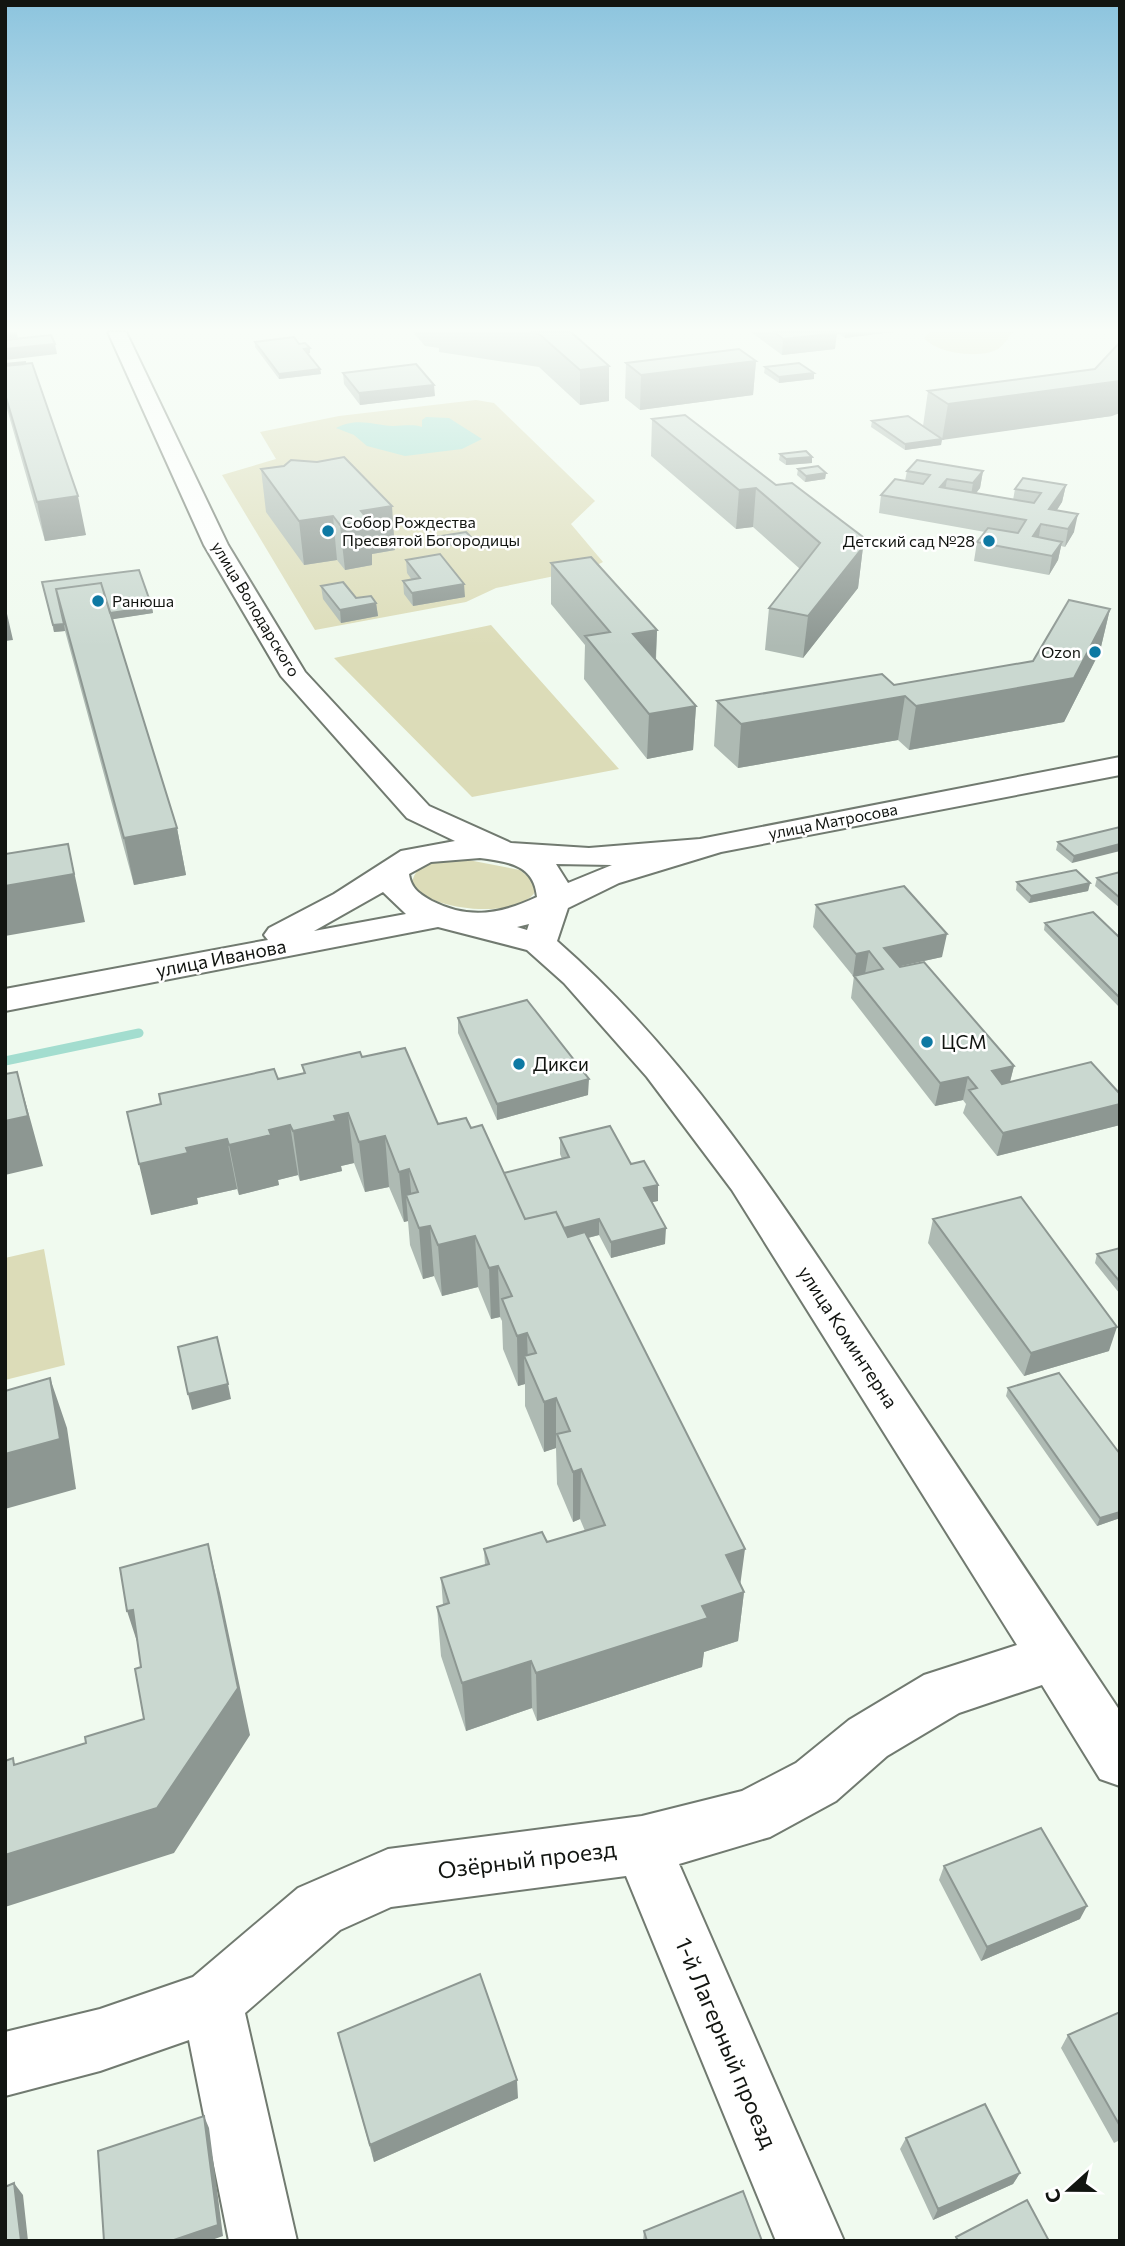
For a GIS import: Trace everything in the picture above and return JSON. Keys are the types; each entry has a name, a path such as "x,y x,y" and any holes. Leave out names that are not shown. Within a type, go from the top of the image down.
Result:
{"street":[{"name":"улица Володарского","path":"166,437 216,545 294,676 418,812"},
{"name":"улица Матросова","path":"554,902 608,876 704,848 1120,766"},
{"path":"418,812 505,852 530,860 550,879 554,902 539,943 449,921 402,897 393,884 418,812"},
{"path":"189,964 288,933 399,865 438,851 589,857 704,848"},
{"name":"улица Иванова","path":"5,1000 189,964 449,921 518,919 554,902"},
{"name":"улица Коминтерна","path":"539,943 576,976 660,1069 746,1180 1120,1760"},
{"name":"Озёрный проезд","path":"5,2064 100,2040 212,2001 319,1909 388,1878 642,1845 750,1817 816,1782 868,1738 943,1693 1053,1657"},
{"name":"1-й Лагерный проезд","path":"642,1845 810,2241"},
{"path":"212,2001 263,2241"}],"green space":[{"path":"263,437 529,437 595,501 571,524 603,562 589,569 496,588 466,602 315,630 222,475 276,459"},
{"path":"491,625 619,769 472,797 334,658"},
{"path":"463,859 520,870 535,883 535,892 525,901 510,906 473,909 435,901 412,884 414,876 424,866 439,861"},
{"path":"44,1249 65,1365 5,1380 5,1258"}],"water":[{"path":"356,437 479,437 482,439 462,449 405,456 367,446"}],"building":[{"path":"18,437 58,437 78,496 37,502"},
{"path":"674,437 713,437 776,485 792,483 863,537 863,547 808,616 769,608 820,543 756,488 739,490"},
{"path":"895,437 942,439 905,444"},
{"path":"806,451 812,457 786,459 780,454"},
{"path":"344,457 392,506 361,511 369,521 340,525 333,516 299,521 261,469 284,466 291,460 317,462"},
{"path":"917,460 983,471 973,483 947,479 940,487 1034,503 1041,493 1015,489 1023,478 1066,485 1049,509 1078,514 1068,529 1041,524 1033,536 1062,542 1052,556 977,542 988,528 1018,533 1026,520 881,495 895,479 923,484 930,475 907,471"},
{"path":"818,466 826,473 806,476 798,469"},
{"path":"466,532 471,537 439,542 435,537"},
{"path":"440,554 464,584 412,593 403,581 420,578 406,560"},
{"path":"591,557 657,630 633,634 696,706 649,714 585,636 610,632 551,563"},
{"path":"139,570 152,607 110,613 101,583 56,589 64,624 53,625 42,582"},
{"path":"343,582 356,598 371,596 376,603 340,610 321,586"},
{"path":"101,583 177,828 124,838 56,589"},
{"path":"1069,600 1110,609 1074,678 916,706 905,696 741,724 717,701 882,674 894,685 1033,661"},
{"path":"1120,827 1120,844 1074,856 1058,842"},
{"path":"68,844 74,874 5,886 5,854"},
{"path":"1076,870 1090,883 1031,896 1017,882"},
{"path":"1120,872 1120,898 1097,878"},
{"path":"904,886 947,934 884,948 900,967 924,962 1014,1066 992,1071 1002,1084 1091,1062 1120,1094 1120,1104 1003,1133 969,1090 977,1088 968,1077 940,1083 854,976 883,969 869,951 856,954 816,905"},
{"path":"1093,912 1120,938 1120,998 1045,923"},
{"name":"Дикси","path":"527,1000 589,1079 497,1104 458,1018"},
{"path":"405,1048 438,1124 466,1118 471,1128 482,1125 525,1219 556,1212 568,1237 585,1232 745,1549 726,1555 744,1592 702,1606 708,1618 536,1673 531,1661 462,1683 437,1607 449,1603 441,1578 489,1564 484,1549 542,1532 547,1542 605,1525 581,1469 573,1472 557,1434 570,1431 556,1398 544,1402 524,1356 536,1353 527,1333 517,1336 502,1299 512,1296 498,1266 489,1268 475,1236 438,1245 430,1226 419,1228 406,1195 418,1192 409,1169 399,1172 385,1136 359,1142 348,1113 334,1116 336,1121 293,1131 290,1125 269,1130 271,1135 229,1145 227,1139 186,1148 188,1153 139,1164 127,1112 161,1104 159,1094 274,1069 278,1079 305,1073 302,1065 360,1052 362,1057"},
{"path":"17,1072 28,1116 5,1121 5,1074"},
{"path":"610,1126 631,1164 644,1161 658,1185 644,1188 666,1228 611,1242 599,1219 564,1228 556,1212 525,1219 504,1173 569,1157 560,1138"},
{"path":"1021,1197 1117,1327 1031,1353 933,1219"},
{"path":"1120,1248 1120,1282 1097,1254"},
{"path":"217,1337 228,1384 188,1394 178,1347"},
{"path":"1059,1373 1120,1454 1120,1512 1100,1518 1008,1388"},
{"path":"50,1378 60,1439 5,1454 5,1391"},
{"path":"208,1544 238,1688 157,1808 5,1855 5,1761 13,1758 14,1765 86,1743 85,1737 144,1719 135,1669 141,1667 133,1610 127,1611 120,1568"},
{"path":"1041,1828 1087,1906 987,1947 944,1866"},
{"path":"480,1974 517,2080 370,2145 338,2033"},
{"path":"1120,2012 1120,2126 1068,2035"},
{"path":"985,2104 1020,2173 938,2209 906,2138"},
{"path":"204,2116 218,2225 171,2241 104,2241 98,2151"},
{"path":"14,2183 21,2241 5,2241 5,2187"},
{"path":"743,2191 762,2241 647,2241 644,2231"},
{"path":"1027,2200 1049,2241 958,2241 956,2237"}],"waterway":[{"path":"5,1061 139,1033"}],"place":[{"name":"Собор Рождества Пресвятой Богородицы","path":"328,531"},
{"name":"Детский сад №28","path":"989,541"},
{"name":"Ранюша","path":"98,601"},
{"name":"Ozon","path":"1095,652"},
{"name":"ЦСМ","path":"927,1042"},
{"name":"Дикси","path":"519,1064"}]}
